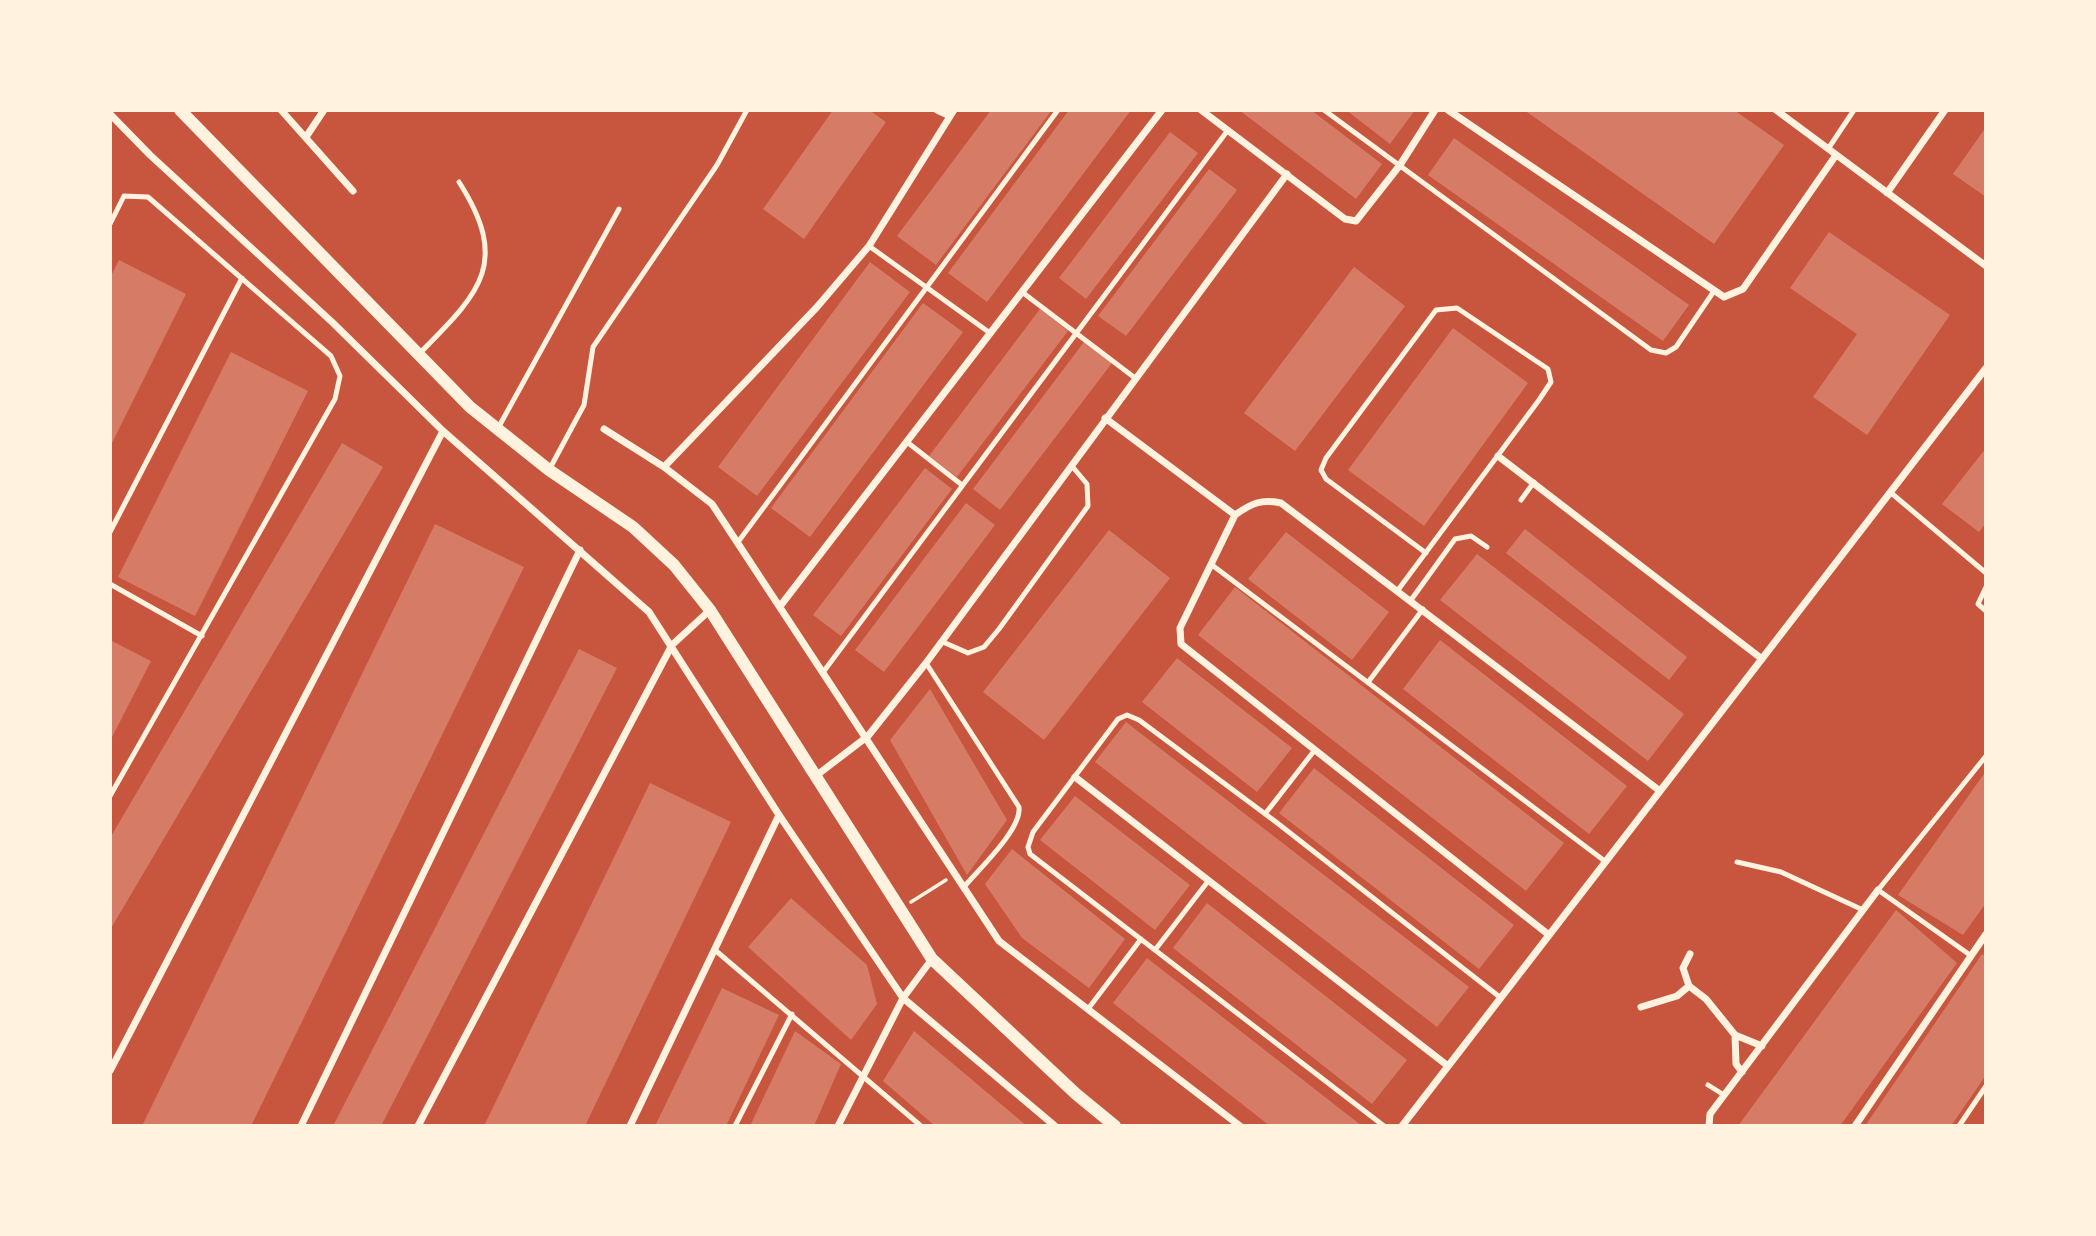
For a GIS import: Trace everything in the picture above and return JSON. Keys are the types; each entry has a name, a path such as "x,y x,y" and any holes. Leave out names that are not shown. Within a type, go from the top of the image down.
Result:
{"street":[{"path":"180,110 418,355 497,431 633,527 674,565 710,610 932,959 1076,1094 1115,1126"},
{"path":"281,110 353,191"},
{"path":"306,137 324,110"},
{"path":"664,467 817,306 869,246 952,113 937,110"},
{"path":"781,605 1161,110"},
{"path":"1201,110 1345,219 1356,221 1364,215 1400,165 1435,110"},
{"path":"1448,110 1724,296 1743,289 1836,155"},
{"path":"1776,110 1986,265"},
{"path":"1887,193 1945,110"},
{"path":"113,116 150,155 332,322 443,431 649,612 673,645 779,815 903,999 1055,1126"},
{"path":"817,775 867,736 943,642 1135,377 1287,174"},
{"path":"1402,1126 1986,368"},
{"path":"1105,418 1235,515"},
{"path":"604,429 664,467 712,504 781,605 999,941 1240,1126"},
{"path":"110,1071 443,431"},
{"path":"1498,456 1762,659"},
{"path":"1549,934 1181,644 1180,628 1235,515 1251,503 1265,500 1281,503 1660,791"},
{"path":"301,1126 580,550"},
{"path":"418,1126 673,645 710,610"},
{"path":"1075,777 1448,1066"},
{"path":"630,1126 779,815"},
{"path":"1709,1126 1710,1114 1878,890"},
{"path":"1855,1126 1970,956 1982,946 1986,934"},
{"path":"1690,954 1683,975 1689,986 1706,999 1735,1035 1762,1046"},
{"path":"838,1126 862,1074 903,999 932,959"},
{"path":"1641,1007 1677,996 1689,986"},
{"path":"1735,1035 1736,1064 1742,1072"}],"lane":[{"path":"549,470 584,405 593,347 717,165 747,110"},
{"path":"738,542 1058,110"},
{"path":"1324,110 1651,350 1665,353 1676,347 1714,291"},
{"path":"1828,149 1854,110"},
{"path":"824,671 1228,130"},
{"path":"418,355 448,325 481,281 487,247 478,212 459,182"},
{"path":"110,224 124,196 148,197 331,356 340,376 335,399 110,796"},
{"path":"497,431 619,209"},
{"path":"869,246 990,333"},
{"path":"110,532 242,278"},
{"path":"1022,292 1135,377"},
{"path":"1398,590 1426,553 1498,456 1551,382 1548,369 1457,308 1436,310 1326,458 1321,470 1326,479 1426,553"},
{"path":"907,442 962,485"},
{"path":"943,642 968,653 984,648 1016,606 1088,506 1087,484 1071,465"},
{"path":"1521,500 1534,482"},
{"path":"1890,492 1986,573"},
{"path":"1411,600 1455,539 1471,536 1488,547"},
{"path":"1212,565 1369,681 1605,862"},
{"path":"110,584 202,636"},
{"path":"1986,587 1978,604 1986,611"},
{"path":"1369,681 1423,610"},
{"path":"926,663 1019,807 1020,815 1010,832 964,887"},
{"path":"1384,1126 1030,855 1028,847 1033,832 1118,719 1128,715 1139,720 1265,814 1501,998"},
{"path":"1265,814 1314,751"},
{"path":"1970,956 1878,890 1986,756"},
{"path":"1737,862 1781,872 1863,910"},
{"path":"1155,950 1209,880"},
{"path":"1088,1009 1141,939"},
{"path":"715,950 921,1126"},
{"path":"735,1126 792,1014"},
{"path":"1708,1084 1724,1096"},
{"path":"1959,1126 1986,1086"}],"path":[{"path":"901,909 956,874"}],"building":[{"path":"833,110 869,110 886,122 804,239 763,209"},
{"path":"991,110 1052,110 936,265 897,236"},
{"path":"1069,110 1131,110 987,302 948,273"},
{"path":"1239,110 1311,110 1382,164 1356,199"},
{"path":"1346,110 1415,110 1390,144"},
{"path":"1524,110 1734,110 1784,145 1714,244"},
{"path":"1986,127 1986,197 1953,174"},
{"path":"1170,132 1198,153 1086,299 1059,278"},
{"path":"1454,138 1689,305 1663,341 1428,175"},
{"path":"1209,169 1237,190 1126,336 1098,316"},
{"path":"1829,232 1950,315 1867,435 1813,397 1857,334 1790,288"},
{"path":"119,260 186,294 110,447 110,278"},
{"path":"870,262 910,292 757,496 718,467"},
{"path":"1354,267 1405,306 1295,451 1244,413"},
{"path":"923,303 963,332 810,537 771,508"},
{"path":"1040,309 1068,331 957,477 929,456"},
{"path":"1453,328 1528,383 1424,526 1348,470"},
{"path":"1084,342 1112,363 1000,510 973,489"},
{"path":"231,352 308,391 195,616 118,577"},
{"path":"342,443 383,467 110,930 110,838"},
{"path":"1986,448 1986,523 1979,532 1942,504"},
{"path":"925,468 952,489 841,636 813,615"},
{"path":"966,503 995,525 884,672 855,650"},
{"path":"435,524 524,567 251,1126 142,1126"},
{"path":"1525,529 1687,657 1669,680 1506,553"},
{"path":"1109,530 1170,578 1044,740 983,692"},
{"path":"1286,532 1389,612 1352,660 1248,579"},
{"path":"1477,554 1684,714 1648,761 1440,600"},
{"path":"1235,587 1564,843 1526,891 1198,635"},
{"path":"110,640 151,661 110,741"},
{"path":"1440,640 1627,786 1589,834 1403,689"},
{"path":"579,649 617,668 381,1126 333,1126"},
{"path":"1177,658 1292,748 1257,792 1142,702"},
{"path":"930,689 1007,820 967,875 890,740"},
{"path":"1126,722 1469,987 1437,1027 1095,762"},
{"path":"1314,768 1514,925 1479,969 1279,813"},
{"path":"1986,771 1986,903 1963,935 1898,895"},
{"path":"650,783 731,822 585,1126 484,1126"},
{"path":"1075,796 1190,885 1155,930 1040,840"},
{"path":"1012,849 1125,939 1089,988 1022,938 985,884"},
{"path":"791,898 867,965 877,1004 851,1040 748,947"},
{"path":"1207,903 1407,1060 1372,1104 1173,948"},
{"path":"1896,910 1957,963 1840,1126 1738,1126"},
{"path":"1982,954 1986,956 1986,1075 1951,1126 1865,1126"},
{"path":"1147,958 1362,1126 1270,1126 1113,1003"},
{"path":"722,988 779,1015 726,1126 655,1126"},
{"path":"795,1031 841,1064 814,1126 750,1126"},
{"path":"914,1031 1027,1126 935,1126 883,1081"}]}
